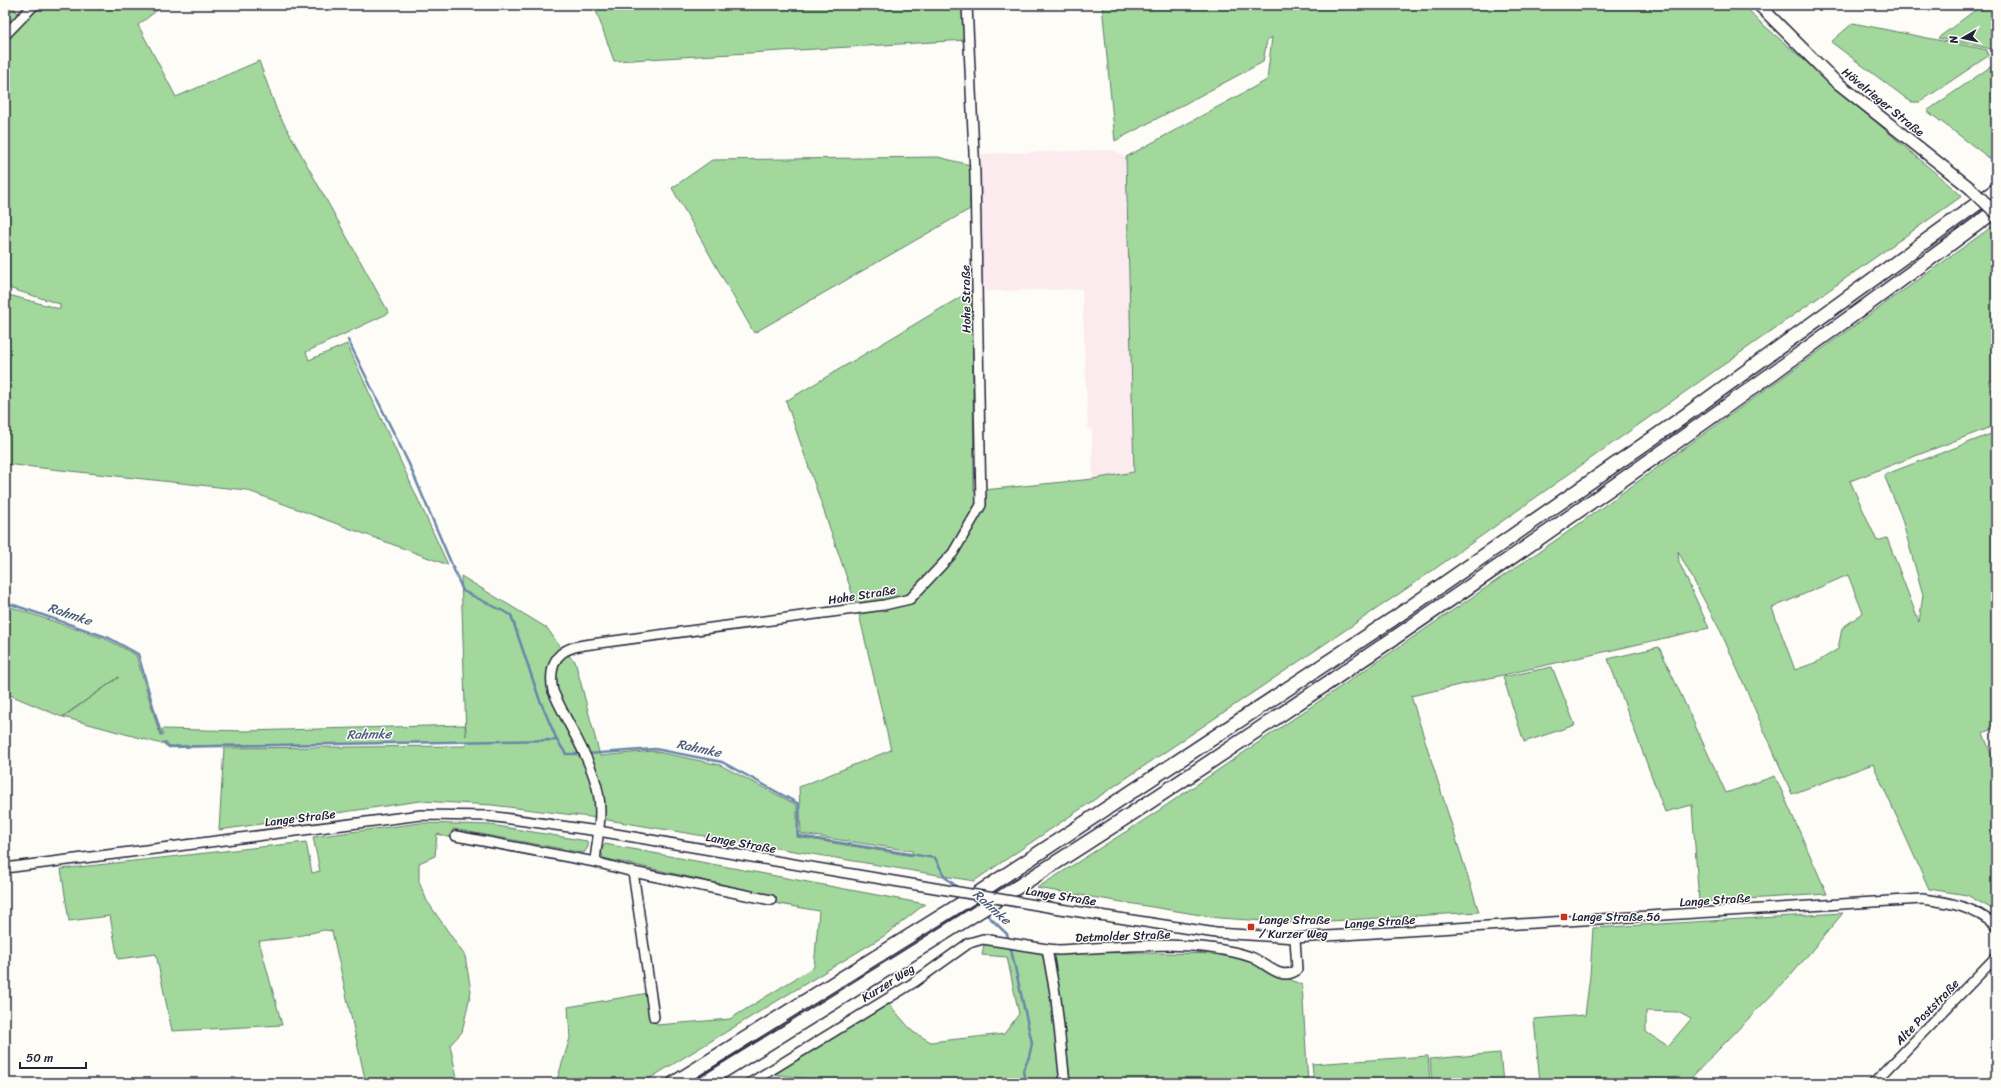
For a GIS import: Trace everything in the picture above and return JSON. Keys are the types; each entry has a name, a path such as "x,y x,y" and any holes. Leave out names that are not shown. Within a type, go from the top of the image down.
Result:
{"highway":[{"path":"674,1083 980,892 1393,619 1679,420 1996,190"},
{"path":"704,1083 1147,804 1404,630 1703,423 1996,210"}],"main road":[{"name":"Hövelrieger Straße","path":"1759,5 1834,80 1970,188 1996,213"}],"street":[{"path":"5,35 34,5"},
{"name":"Hohe Straße","path":"598,831 600,808 598,790 586,760 557,702 551,681 553,665 566,650 584,645 884,605 910,599 953,553 981,505 974,174 968,5"},
{"name":"Lange Straße","path":"5,868 420,815 489,816 598,831 1054,908 1216,933 1295,938 1922,899 1947,902 1978,912 1996,926"},
{"path":"595,862 598,831"},
{"path":"456,836 595,862 633,872 771,900"},
{"path":"633,872 654,1018"},
{"name":"Detmolder Straße","path":"1047,949 1059,950 1168,946 1195,947 1239,954 1256,959 1273,970 1283,974 1291,974 1297,970 1295,938"},
{"name":"Kurzer Weg","path":"750,1083 913,982 969,943 983,939 1006,941 1047,949"},
{"path":"1047,949 1056,999 1066,1083"},
{"name":"Alte Poststraße","path":"1874,1083 1996,958"}],"shaded area":[{"path":"1113,150 1125,157 1134,472 1093,479 1092,429 1088,428 1082,289 987,291 980,285 978,180 981,154"}],"green space":[{"path":"5,5 12,5 19,15 5,30"},
{"path":"39,5 164,5 138,25 176,97 259,61 277,111 389,313 306,352 309,360 347,344 448,565 246,490 5,464 5,294 60,309 60,304 5,287 5,42"},
{"path":"594,5 965,5 967,40 614,61"},
{"path":"1102,5 1744,5 1760,22 1962,196 1412,585 974,881 590,817 492,805 420,801 219,830 224,748 466,746 466,742 169,746 166,742 162,742 162,744 63,717 119,677 62,717 5,693 5,605 108,640 136,655 160,735 163,735 162,729 246,731 465,725 466,736 461,576 547,628 563,651 575,661 600,756 653,751 720,765 797,805 797,837 913,856 912,851 801,834 799,787 891,750 858,610 786,401 972,290 974,491 1093,479 1134,472 1126,157 1267,80 1272,37 1267,40 1263,62 1115,141"},
{"path":"1982,5 1996,5 1996,50 1938,38"},
{"path":"1853,23 1987,50 1988,56 1920,102 1911,102 1831,42"},
{"path":"1996,63 1996,163 1927,111"},
{"path":"938,157 970,165 970,209 754,333 672,188 712,160"},
{"path":"1993,226 1996,230 1996,379 1989,382 1996,401 1996,425 1850,481 1877,541 1887,538 1919,622 1923,595 1901,516 1884,475 1996,432 1996,727 1983,733 1996,767 1996,911 1967,895 1929,889 1873,764 1792,794 1721,632 1678,551 1679,562 1709,628 1411,696 1479,912 1296,923 1219,918 1037,888 1152,815 1565,534","holes":["1848,575 1863,613 1842,628 1838,649 1817,662 1795,670 1772,608"]},
{"path":"1659,647 1726,793 1775,776 1827,894 1699,902 1692,805 1665,812 1608,659"},
{"path":"1552,667 1575,725 1524,742 1503,677"},
{"path":"420,823 491,825 587,841 588,847 584,853 453,829 451,838 437,834 435,856 419,863 419,882 427,901 465,956 471,991 462,1032 450,1045 458,1083 366,1083 332,931 324,930 289,938 259,941 282,1025 172,1031 156,954 118,959 110,916 69,921 61,869 306,842 312,873 320,871 313,837"},
{"path":"605,844 925,904 884,936 642,1083 556,1083 570,1038 568,1007 654,992 657,1025 730,1019 814,967 819,911 774,903 775,896 603,858 601,850"},
{"path":"1843,913 1793,973 1686,1083 1540,1083 1534,1019 1585,1015 1590,976 1593,928","holes":["1646,1011 1678,1012 1691,1019 1668,1046 1646,1032"]},
{"path":"984,944 1062,952 1234,954 1302,985 1308,1083 842,1083 772,1074 888,1003 913,1032 931,1042 1004,1034 1019,1014 1007,957 982,955"},
{"path":"1500,1053 1503,1083 1432,1083 1430,1059"},
{"path":"1428,1056 1430,1083 1314,1083 1312,1064"}],"waterway":[{"path":"348,340 409,464 463,591 511,615 539,698 557,740"},
{"name":"Rahmke","path":"5,602 109,638 138,654 161,734"},
{"name":"Rahmke","path":"164,743 169,747 557,740 566,754 582,754"},
{"name":"Rahmke","path":"587,754 655,749 722,762 799,804 798,836 935,858 945,877 958,888"},
{"name":"Rahmke","path":"985,913 1007,934 1009,940"},
{"name":"Rahmke","path":"1010,945 1032,1043 1029,1057 1023,1070 1025,1083"}],"place":[{"name":"Lange Straße 56","path":"1564,917"},
{"name":"Lange Straße / Kurzer Weg","path":"1251,927"}]}
